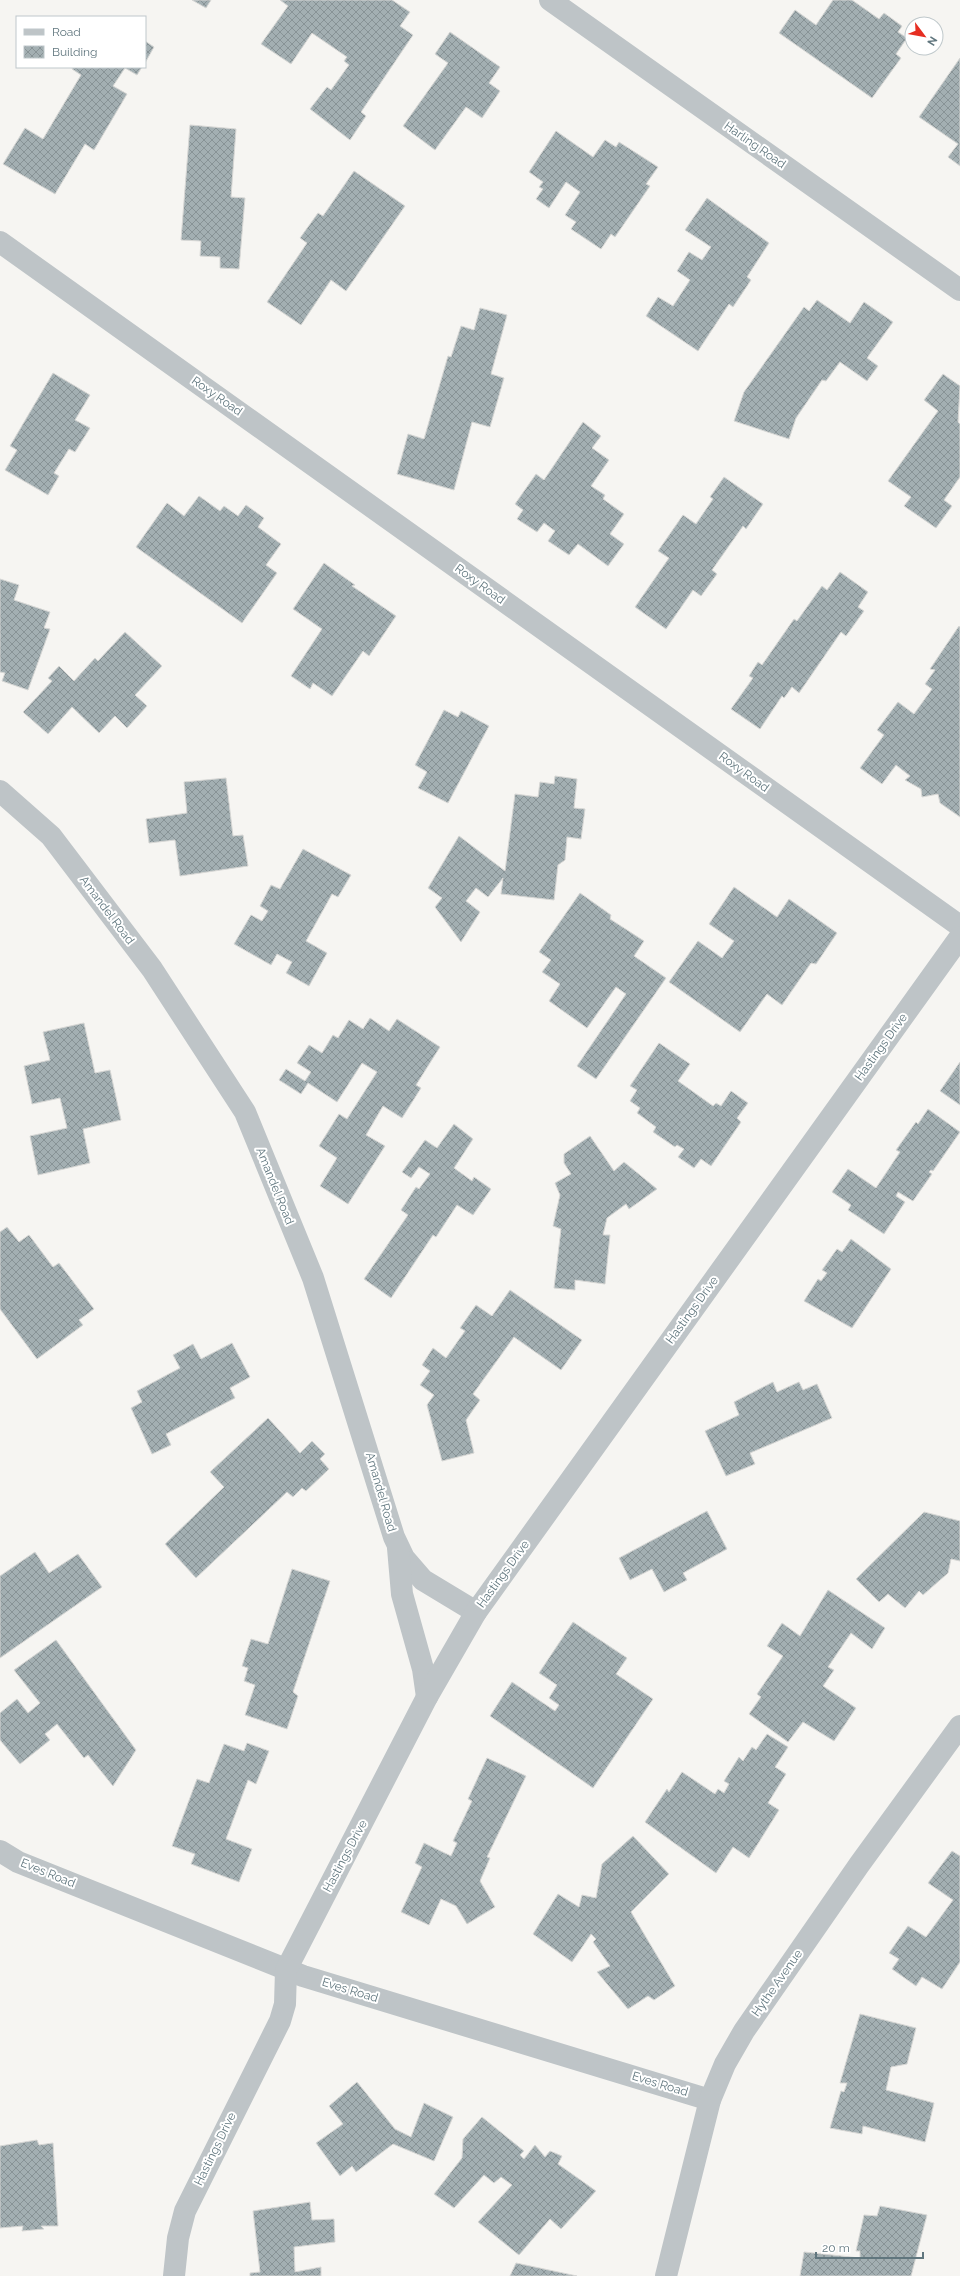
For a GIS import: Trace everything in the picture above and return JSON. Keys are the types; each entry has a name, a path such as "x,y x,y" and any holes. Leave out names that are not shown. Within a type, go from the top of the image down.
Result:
{"street":[{"name":"Harling Road","path":"550,0 960,290"},
{"name":"Roxy Road","path":"0,242 960,926"},
{"name":"Amandel Road","path":"0,790 51,836 152,969 245,1112 313,1278 398,1545 404,1558 423,1580 476,1612"},
{"name":"Hastings Drive","path":"174,2276 178,2238 185,2211 280,2021 285,2004 286,1970 427,1697 476,1612 960,937"},
{"path":"398,1545 402,1594 423,1669 427,1697"},
{"name":"Hythe Avenue","path":"666,2276 710,2100 725,2064 744,2031 859,1865 960,1726"},
{"name":"Eves Road","path":"0,1851 18,1862 286,1970 710,2100"}],"building":[{"path":"192,0 211,0 206,8"},
{"path":"280,0 392,0 410,12 400,26 413,35 361,112 366,116 350,140 310,109 327,87 331,90 349,65 344,61 347,57 312,33 291,64 261,44 288,6"},
{"path":"833,0 852,0 879,19 884,13 902,26 898,32 904,36 904,42 896,54 901,58 872,98 779,33 795,10 816,25"},
{"path":"450,32 500,67 489,83 500,91 482,118 466,107 435,150 403,126 448,63 435,54"},
{"path":"146,42 154,47 146,61"},
{"path":"960,58 960,166 948,157 958,144 919,117"},
{"path":"125,68 113,86 127,94 94,150 85,144 55,194 3,164 25,128 43,139 81,75 72,69"},
{"path":"125,68 141,68 137,75"},
{"path":"190,125 236,129 231,197 245,198 239,269 220,268 220,257 200,256 201,241 181,240"},
{"path":"556,131 593,157 605,140 616,147 619,142 658,167 646,184 650,186 615,237 611,234 601,249 571,229 576,222 565,215 580,192 566,182 549,208 536,199 543,189 539,187 543,182 529,172"},
{"path":"354,171 405,206 346,291 331,280 301,325 267,302 307,243 300,238 318,213 323,216"},
{"path":"707,198 769,243 747,277 751,280 733,307 729,304 698,351 646,316 658,297 673,306 690,280 677,271 689,252 702,260 711,247 685,230"},
{"path":"817,300 850,323 864,302 893,322 867,358 878,366 867,381 840,362 826,381 822,380 796,418 789,439 734,421 744,392 804,307 809,311"},
{"path":"480,308 507,315 491,374 504,378 490,427 472,422 454,490 397,474 408,434 424,439 448,356 451,357 461,326 474,330"},
{"path":"53,373 90,395 75,420 90,428 75,452 69,449 54,473 59,476 48,495 5,470 17,450 10,446"},
{"path":"943,374 960,386 958,422 960,424 960,477 944,500 952,506 936,528 904,506 911,497 888,481 938,411 924,400"},
{"path":"583,422 601,436 592,448 609,460 591,486 605,495 603,499 624,514 610,534 624,544 608,566 578,544 569,555 548,541 555,531 544,523 537,532 517,519 523,510 515,504 536,474 544,480"},
{"path":"724,477 763,504 746,529 743,526 712,570 717,574 701,596 693,590 666,629 635,607 669,558 658,551 683,515 696,524 713,499 710,497"},
{"path":"199,496 220,511 224,506 238,516 246,505 264,518 258,527 281,544 266,565 277,573 242,623 136,547 167,503 184,516"},
{"path":"324,563 355,585 352,586 396,616 369,656 363,651 332,696 313,683 310,689 291,676 322,629 293,609"},
{"path":"840,572 868,592 858,607 864,611 846,636 841,632 799,693 792,687 784,698 782,696 760,729 731,709 753,678 749,676 758,662 762,665 794,619 797,621 822,586 827,590"},
{"path":"0,579 19,585 14,600 50,612 44,628 50,629 28,690 2,681 5,673 0,672"},
{"path":"959,626 960,817 940,803 938,794 922,797 921,789 905,780 910,776 896,765 882,784 860,768 884,735 877,730 898,702 914,714 932,689 925,684 935,670 930,669"},
{"path":"125,632 162,666 135,695 147,706 127,728 115,716 99,733 72,707 48,734 23,712 52,681 48,678 59,666 74,681 95,658 98,661"},
{"path":"444,710 458,717 461,711 489,726 448,803 418,788 427,772 415,765"},
{"path":"555,776 577,779 574,808 585,809 581,839 567,837 565,860 558,865 554,900 501,894 503,878 488,897 476,888 466,901 480,912 461,942 435,907 442,898 428,888 459,836 505,871 515,794 538,797 540,782 554,784"},
{"path":"226,778 233,836 243,835 248,866 180,876 175,840 149,843 146,819 187,813 184,782"},
{"path":"303,849 351,875 338,897 332,894 306,941 327,953 309,986 286,973 292,962 277,954 271,965 234,944 251,915 262,921 268,911 260,906 271,885 280,889"},
{"path":"734,887 777,917 789,899 837,933 816,964 811,963 782,1005 767,994 740,1032 669,982 698,941 722,958 734,941 709,924"},
{"path":"580,893 611,915 610,919 644,941 634,956 666,978 596,1079 577,1066 626,994 616,987 587,1028 549,1001 560,984 542,972 551,960 539,952"},
{"path":"370,1018 389,1031 397,1019 440,1047 416,1085 421,1088 402,1118 383,1106 366,1135 385,1146 348,1204 320,1186 337,1158 319,1146 339,1114 347,1119 377,1072 362,1063 337,1102 308,1083 301,1094 279,1080 286,1069 305,1081 311,1072 297,1063 309,1045 322,1053 333,1035 338,1038 349,1020 363,1029"},
{"path":"84,1023 95,1073 110,1070 121,1120 83,1129 90,1163 38,1175 30,1136 67,1128 60,1098 32,1104 24,1066 50,1060 43,1032"},
{"path":"659,1043 690,1064 678,1081 713,1106 716,1103 721,1106 731,1091 748,1103 737,1118 741,1122 711,1166 701,1159 694,1168 678,1157 684,1149 677,1145 675,1147 653,1132 656,1127 637,1113 640,1108 630,1101 637,1090 630,1086"},
{"path":"960,1062 960,1105 940,1091"},
{"path":"928,1109 960,1132 933,1171 931,1170 929,1172 932,1174 913,1201 898,1192 896,1196 905,1202 884,1234 848,1210 851,1205 832,1192 848,1169 876,1188 900,1152 896,1150 916,1122 918,1124"},
{"path":"454,1124 473,1139 454,1168 472,1181 474,1177 491,1189 473,1215 457,1205 436,1237 433,1235 391,1298 364,1279 408,1215 401,1210 416,1187 419,1189 430,1174 419,1167 411,1178 402,1172 425,1140 437,1148"},
{"path":"590,1136 614,1171 624,1162 657,1189 629,1209 626,1204 607,1218 603,1235 610,1235 605,1284 575,1280 575,1290 554,1288 561,1229 553,1226 560,1195 555,1183 571,1174 564,1163 564,1154"},
{"path":"7,1227 19,1242 29,1235 53,1267 59,1263 94,1309 79,1320 83,1325 37,1359 0,1309 0,1232"},
{"path":"851,1239 891,1269 852,1328 804,1301 818,1279 821,1281 827,1273 822,1270 837,1249 842,1252"},
{"path":"510,1290 582,1340 561,1370 514,1337 473,1394 480,1400 466,1420 474,1453 442,1461 427,1405 434,1395 420,1385 430,1371 422,1365 433,1348 446,1358 465,1331 460,1328 476,1305 492,1316"},
{"path":"232,1343 250,1377 230,1388 235,1398 166,1434 171,1445 152,1454 131,1408 142,1402 137,1391 180,1368 173,1355 193,1344 201,1359"},
{"path":"773,1382 777,1392 799,1382 803,1390 817,1384 832,1418 750,1453 755,1464 726,1476 705,1431 739,1415 734,1402"},
{"path":"268,1418 300,1453 312,1441 325,1454 320,1459 329,1469 306,1491 302,1488 293,1497 287,1492 196,1578 165,1544 224,1487 210,1472"},
{"path":"707,1511 727,1549 683,1573 687,1580 664,1592 652,1569 630,1580 619,1558"},
{"path":"924,1512 960,1521 960,1561 951,1559 948,1573 923,1595 919,1591 905,1608 888,1594 879,1602 856,1579"},
{"path":"35,1552 49,1573 78,1554 102,1587 0,1658 0,1576"},
{"path":"292,1569 330,1581 293,1692 298,1696 287,1729 245,1715 255,1685 244,1681 248,1668 242,1666 251,1639 268,1644"},
{"path":"828,1590 885,1628 872,1649 851,1633 828,1667 834,1670 823,1686 856,1708 834,1741 803,1722 788,1742 749,1714 761,1697 757,1694 783,1656 767,1646 782,1623 800,1636"},
{"path":"573,1622 627,1658 616,1674 653,1699 593,1788 490,1716 512,1682 555,1711 559,1705 549,1698 557,1685 539,1673"},
{"path":"56,1640 136,1750 113,1786 88,1755 84,1758 57,1724 45,1734 50,1740 20,1764 0,1740 0,1713 17,1699 28,1713 40,1703 14,1670"},
{"path":"767,1734 788,1747 775,1767 786,1774 768,1803 779,1810 749,1858 733,1847 716,1873 645,1822 667,1789 669,1792 682,1772 715,1794 718,1789 724,1793 729,1784 724,1781 739,1757 743,1761 752,1747 756,1750"},
{"path":"247,1743 269,1751 256,1784 248,1780 226,1839 252,1849 239,1882 191,1864 195,1854 172,1846 197,1779 209,1783 224,1744 244,1751"},
{"path":"487,1758 526,1776 487,1857 490,1858 480,1881 495,1907 467,1924 456,1906 441,1899 429,1925 401,1912 422,1867 415,1863 424,1843 451,1856 457,1843 453,1841 472,1801 468,1799"},
{"path":"633,1836 669,1874 631,1912 675,1986 654,2000 648,1996 628,2009 597,1972 610,1966 593,1942 596,1939 591,1934 572,1962 533,1934 558,1894 579,1907 582,1895 596,1898 602,1864"},
{"path":"952,1851 960,1856 960,1962 942,1989 922,1977 916,1986 892,1969 899,1959 889,1953 908,1926 926,1937 953,1900 928,1883"},
{"path":"860,2014 916,2028 907,2064 891,2067 886,2090 934,2103 925,2142 863,2126 862,2134 830,2128 841,2091 844,2092 847,2083 840,2083"},
{"path":"357,2082 395,2129 411,2137 424,2103 453,2117 434,2161 393,2144 356,2172 352,2166 340,2176 316,2143 343,2124 329,2106"},
{"path":"482,2117 524,2151 520,2155 524,2159 535,2145 545,2157 550,2151 562,2156 558,2164 596,2191 561,2229 550,2219 519,2255 478,2222 512,2185 501,2177 494,2183 484,2175 454,2208 434,2194 462,2158 463,2139"},
{"path":"37,2140 39,2145 53,2143 58,2226 41,2226 44,2229 22,2231 23,2226 0,2228 0,2146"},
{"path":"310,2202 312,2220 334,2219 335,2242 294,2247 295,2272 321,2267 321,2276 250,2276 250,2273 260,2272 253,2211"},
{"path":"880,2206 927,2215 911,2276 800,2276 804,2252 860,2258 860,2251 856,2251 864,2215 877,2216"},
{"path":"516,2263 577,2276 510,2276"}]}
